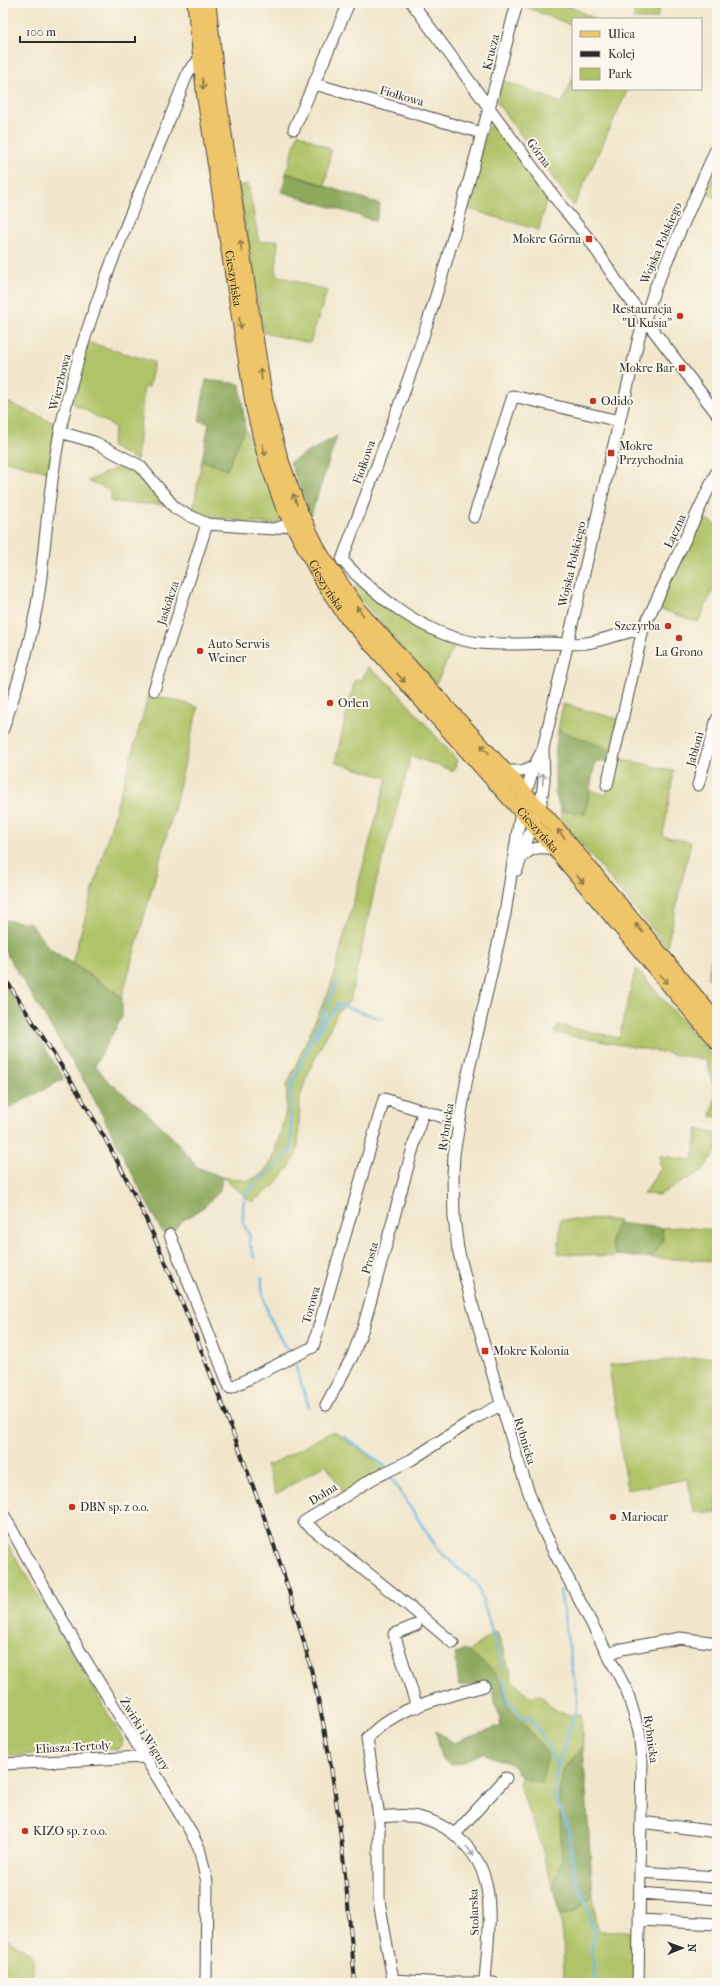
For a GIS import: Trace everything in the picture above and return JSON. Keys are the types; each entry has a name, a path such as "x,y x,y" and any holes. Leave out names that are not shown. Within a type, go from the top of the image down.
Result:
{"main road":[{"name":"Cieszyńska","path":"195,3 205,98 254,409 267,462 291,524 325,585 360,632 533,823 717,1042"},
{"name":"Cieszyńska","path":"208,3 218,95 266,407 280,458 298,508 320,553 360,612 540,809 717,1022"}],"street":[{"path":"294,129 349,3"},
{"name":"Górna","path":"412,3 490,107 562,207 589,239 644,317"},
{"name":"Krucza","path":"490,107 516,3"},
{"name":"Wierzbowa","path":"3,729 26,658 39,593 46,518 60,432 79,356 112,264 188,72 200,59"},
{"name":"Fiołkowa","path":"314,84 482,133"},
{"name":"Fiołkowa","path":"490,107 439,287 390,431 342,560 359,578 383,597 433,630 456,638 479,643 567,642"},
{"name":"Wojska Polskiego","path":"533,823 540,809 544,781 543,749 644,317 717,147"},
{"path":"644,317 717,414"},
{"path":"474,517 513,396 619,421"},
{"path":"60,432 94,442 140,466 176,509 207,524 274,529 291,524"},
{"name":"Łączna","path":"642,629 717,472"},
{"name":"Jaskółcza","path":"154,690 207,524"},
{"path":"567,642 585,644 642,629 607,784"},
{"name":"Jabłoni","path":"698,785 717,719"},
{"name":"Wojska Polskiego","path":"521,810 534,766 543,749"},
{"path":"504,771 522,771 534,766"},
{"name":"Rybnicka","path":"521,810 509,892 467,1078 459,1122 453,1176 455,1232 501,1405 537,1516 568,1580 627,1691 639,1731 642,1760 638,1983"},
{"name":"Rybnicka","path":"509,892 533,823"},
{"path":"522,857 528,851 537,847 555,849"},
{"name":"Torowa","path":"170,1236 230,1388 313,1347 384,1099 459,1122"},
{"name":"Prosta","path":"326,1405 353,1355 363,1328 424,1112"},
{"name":"Dolna","path":"452,1643 409,1606 304,1522 372,1479 411,1460 477,1416 501,1405"},
{"name":"Żwirki i Wigury","path":"3,1514 81,1653 143,1757 188,1827 199,1848 207,1882 206,1983"},
{"path":"416,1625 394,1634 417,1707"},
{"path":"608,1654 622,1649 680,1638 717,1643"},
{"name":"Stolarska","path":"379,1817 403,1815 436,1823 455,1834 473,1855 485,1877 487,1888 490,1983 393,1982 379,1901 379,1817 367,1739 389,1718 417,1707 484,1686"},
{"name":"Eliasza Tertoły","path":"3,1764 143,1757"},
{"path":"455,1834 506,1778"},
{"path":"641,1822 717,1832"},
{"path":"640,1872 717,1877"},
{"path":"640,1893 717,1899"},
{"path":"639,1920 717,1924"}],"green space":[{"path":"525,3 563,3 593,18 572,18 572,26 524,6"},
{"path":"636,3 660,3 657,18 633,18"},
{"path":"501,80 562,103 572,80 572,90 628,90 574,206 497,103"},
{"path":"494,123 546,201 539,230 468,209 486,129"},
{"path":"298,133 331,150 325,185 286,173"},
{"path":"717,170 717,199 705,191"},
{"path":"286,173 380,204 376,221 282,192"},
{"path":"248,184 259,242 278,240 276,275 327,291 310,343 264,333 238,186"},
{"path":"87,342 154,362 149,387 144,387 137,460 111,447 115,427 71,402"},
{"path":"206,380 240,384 245,428 227,470 202,460 209,423 199,421"},
{"path":"3,400 56,424 48,472 3,460"},
{"path":"245,428 283,518 275,524 202,516 193,510 202,460 227,470"},
{"path":"337,436 311,515 290,462"},
{"path":"125,464 136,470 166,505 111,502 111,491 88,481"},
{"path":"699,516 717,525 717,582 698,622 657,608"},
{"path":"360,582 456,642 436,684 401,647 352,589"},
{"path":"368,667 392,686 457,760 454,771 411,756 375,887 350,1001 337,1014 309,1071 300,1097 298,1150 290,1166 274,1186 252,1202 222,1177 249,1181 263,1173 273,1159 286,1111 287,1085 330,988 387,778 335,762 355,680 362,680"},
{"path":"149,694 198,707 175,805 122,997 72,963"},
{"path":"563,704 618,719 611,750 558,730"},
{"path":"558,730 611,750 609,761 595,763 585,814 561,811 555,793 555,756"},
{"path":"614,757 674,771 663,836 691,842 667,947 562,821 561,811 585,814 590,790 606,795"},
{"path":"3,920 30,923 49,948 122,997 122,1017 95,1065 107,1080 146,1112 175,1140 197,1167 222,1177 220,1191 205,1206 182,1221 172,1232 163,1234 90,1091 3,948"},
{"path":"717,929 717,990 708,977"},
{"path":"636,968 717,1061 717,1117 711,1116 716,1095 706,1060 555,1033 558,1025 619,1038"},
{"path":"3,981 64,1079 3,1111"},
{"path":"697,1129 717,1134 717,1150 702,1171 659,1195 643,1194 662,1167 660,1164 660,1156 693,1160"},
{"path":"589,1218 619,1221 612,1238 612,1245 616,1255 614,1257 558,1253 561,1219 589,1221"},
{"path":"618,1223 662,1228 663,1242 651,1258 616,1255 612,1246 612,1239"},
{"path":"680,1227 717,1230 717,1261 651,1258 663,1242 662,1228"},
{"path":"717,1356 717,1513 693,1512 688,1479 627,1490 609,1365"},
{"path":"333,1431 387,1468 343,1493 326,1464 276,1494 266,1464 270,1465"},
{"path":"3,1538 123,1739 122,1746 118,1749 3,1756"},
{"path":"497,1632 513,1681 529,1696 541,1695 550,1705 562,1713 581,1715 583,1747 564,1768 559,1792 562,1860 553,1889 539,1837 519,1785 521,1777 541,1783 528,1728 508,1707 502,1683 468,1652 491,1634"},
{"path":"464,1649 494,1671 502,1683 508,1707 528,1728 548,1755 541,1784 521,1777 513,1765 482,1753 464,1762 451,1765 441,1758 436,1731 454,1743 501,1725 490,1683 459,1686 455,1654"},
{"path":"583,1747 593,1896 573,1913 560,1915 553,1889 562,1860 559,1792 564,1768"},
{"path":"593,1896 598,1931 635,1931 636,1983 564,1983 563,1936 560,1915 573,1913"},
{"path":"3,1936 33,1956 33,1983 3,1983"}],"waterway":[{"path":"254,1257 249,1242 250,1237 243,1222 243,1205 245,1199 243,1194 251,1190 255,1184 270,1172 291,1150 291,1086 337,982"},
{"path":"313,1038 317,1036 329,1014 336,1009 337,1004 382,1019"},
{"path":"262,1277 263,1297 269,1316 288,1352"},
{"path":"295,1365 309,1407"},
{"path":"344,1436 385,1466"},
{"path":"389,1475 439,1551 478,1585 501,1661 502,1671"},
{"path":"565,1588 560,1591 578,1704 558,1765 555,1780 555,1797 569,1831 574,1873 590,1915 594,1933 592,1946 595,1983"},
{"path":"503,1678 509,1704 515,1708 524,1720 529,1716 545,1740 552,1757 558,1765"}],"railway":[{"path":"3,975 88,1109 114,1155 145,1217 173,1280 199,1345 265,1518 300,1628 319,1703 326,1738 342,1843 355,1983"}],"place":[{"name":"Mokre Górna","path":"589,239"},
{"name":"Restauracja \"U Kusia\"","path":"680,316"},
{"name":"Mokre Bar","path":"682,368"},
{"name":"Odido","path":"593,401"},
{"name":"Mokre Przychodnia","path":"611,453"},
{"name":"Szczyrba","path":"668,626"},
{"name":"La Grono","path":"679,638"},
{"name":"Auto Serwis Weiner","path":"200,651"},
{"name":"Orlen","path":"330,703"},
{"name":"Mokre Kolonia","path":"485,1351"},
{"name":"DBN sp. z o.o.","path":"72,1507"},
{"name":"Mariocar","path":"613,1517"},
{"name":"KIZO sp. z o.o.","path":"25,1831"}]}
